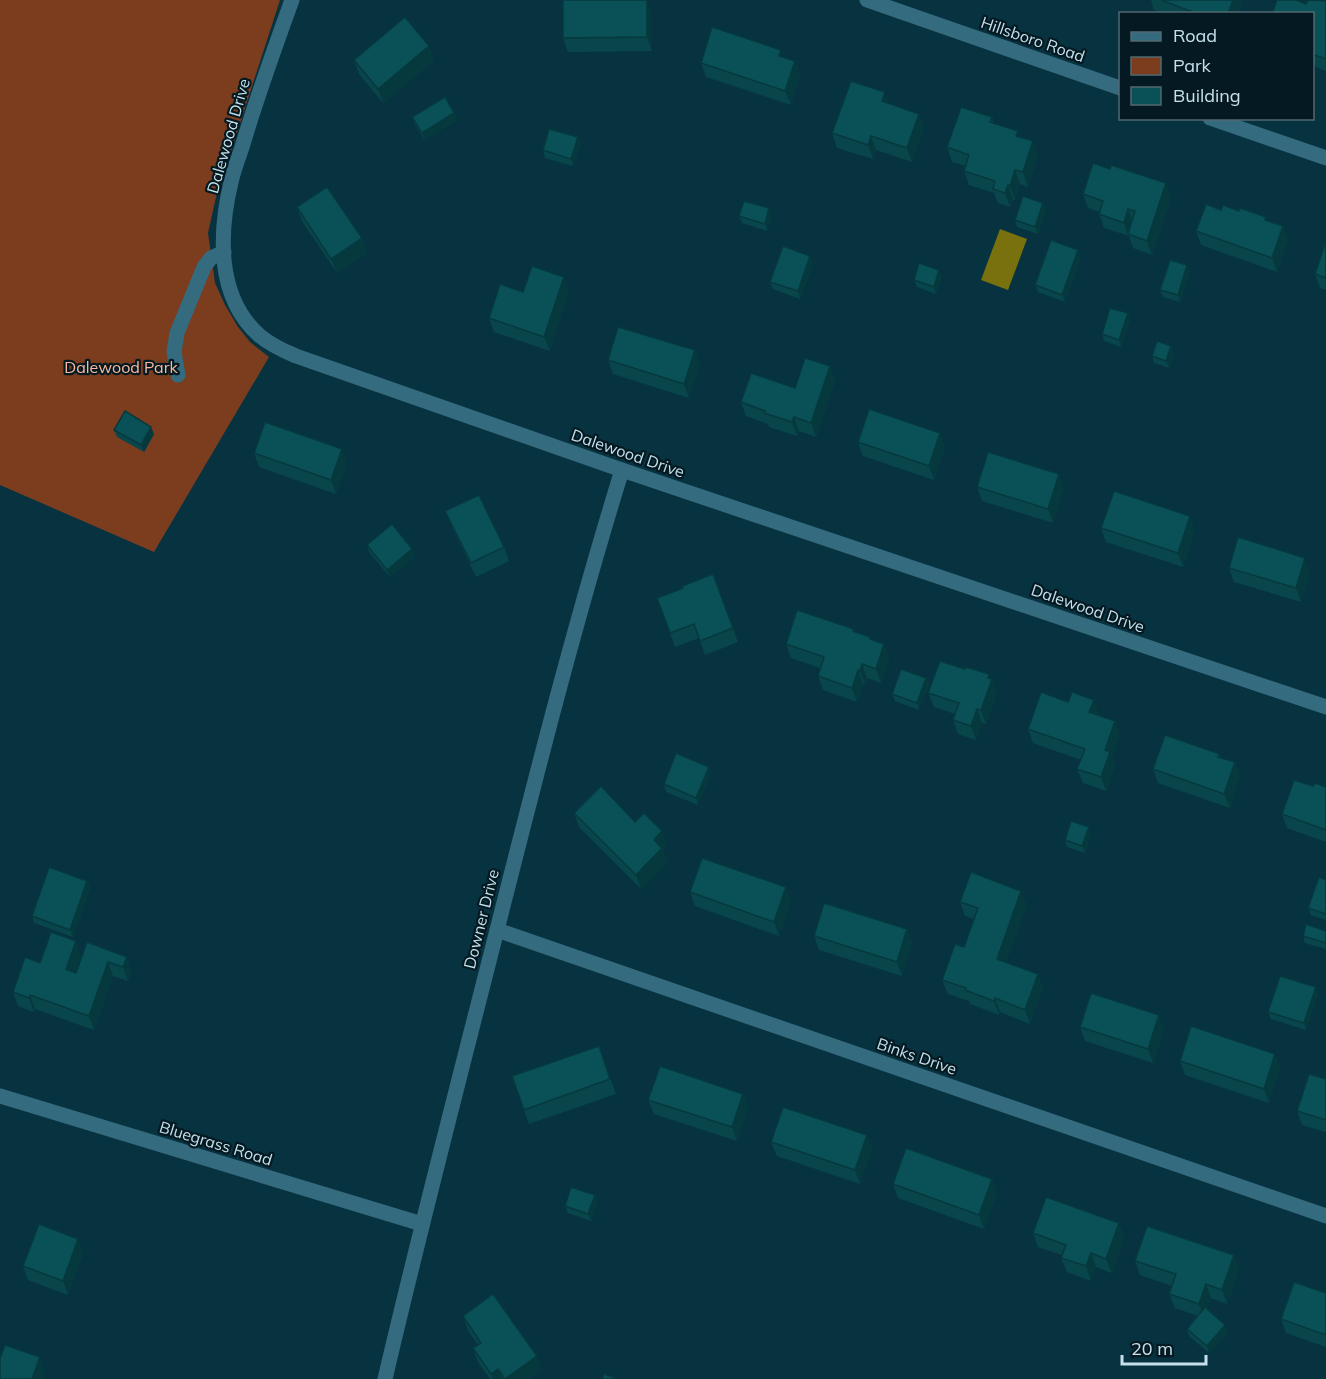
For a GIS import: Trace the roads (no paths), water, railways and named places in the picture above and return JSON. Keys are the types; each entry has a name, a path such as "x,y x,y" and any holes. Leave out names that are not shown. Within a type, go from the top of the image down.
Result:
{"street":[{"name":"Dalewood Drive","path":"292,0 233,176 226,207 224,235 224,262 228,284 236,303 248,322 261,336 279,349 622,470 1326,707"},
{"name":"Hillsboro Road","path":"867,0 1119,88"},
{"path":"1216,120 1326,158"},
{"path":"178,375 174,352 177,333 204,267 211,258 224,252"},
{"name":"Downer Drive","path":"385,1379 422,1224 570,650 622,470"},
{"name":"Binks Drive","path":"497,930 1326,1216"},
{"name":"Bluegrass Road","path":"1,1099 422,1224"}],"park label":[{"name":"Dalewood Park","path":"121,367"}]}
